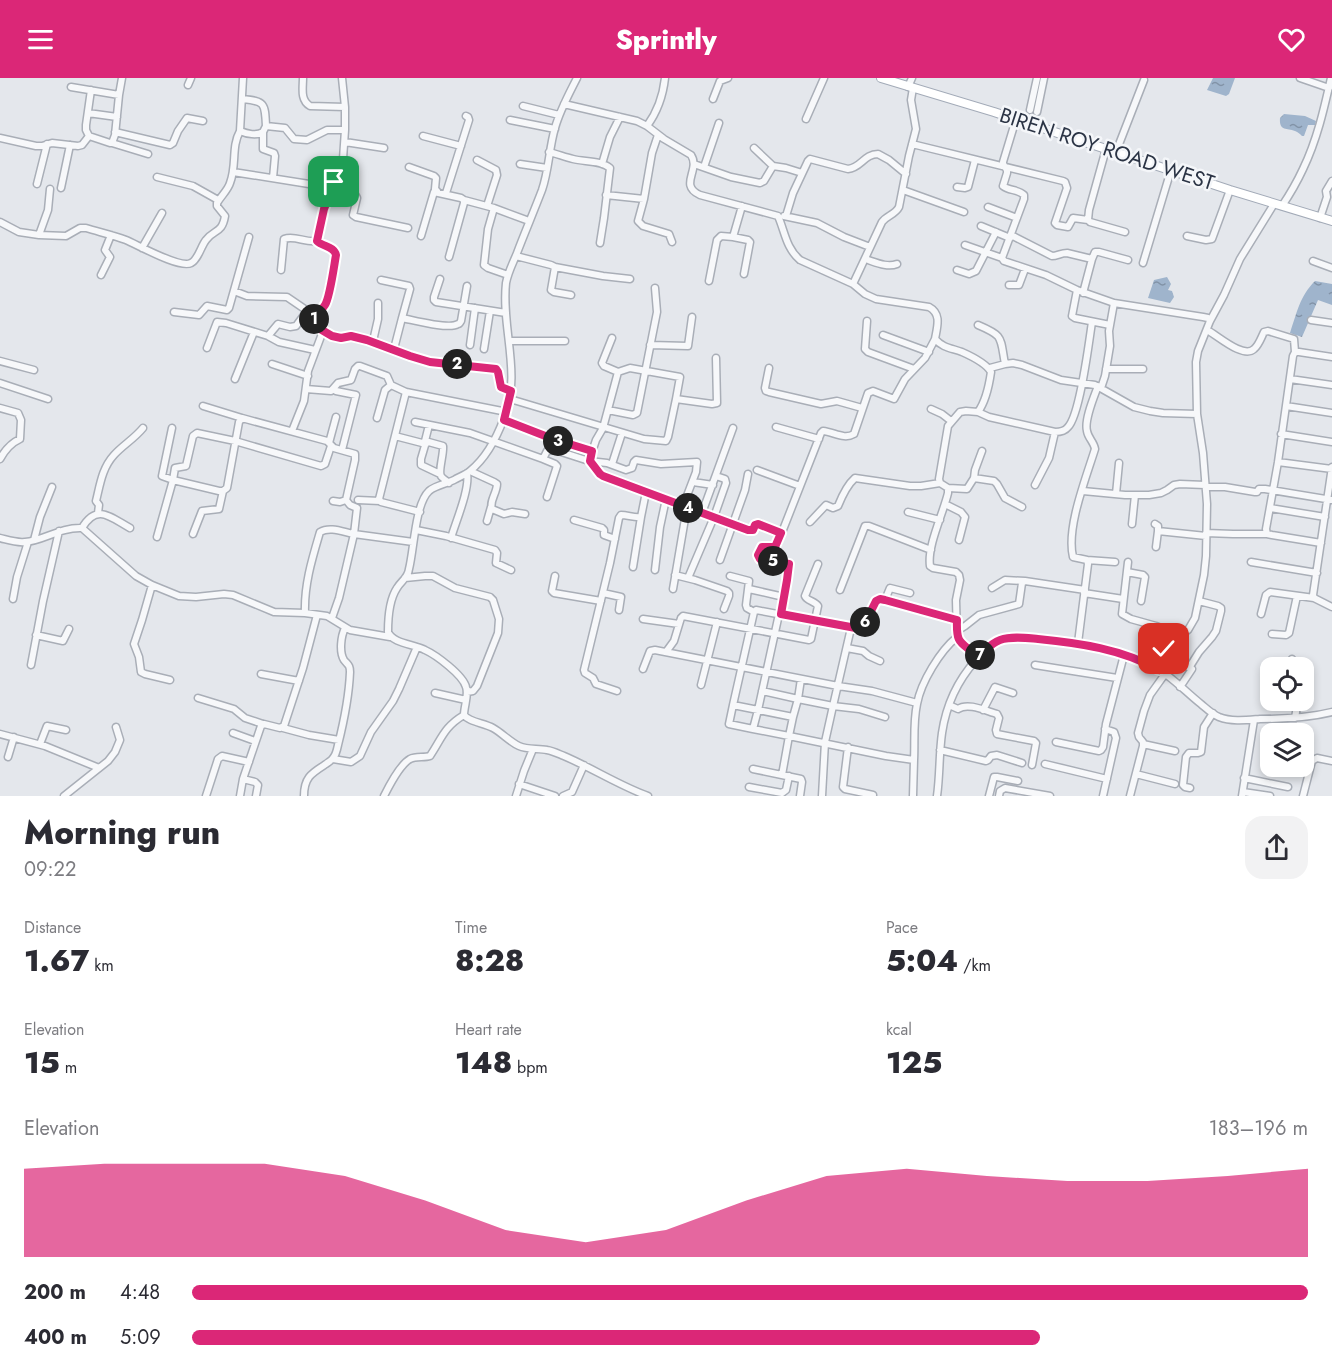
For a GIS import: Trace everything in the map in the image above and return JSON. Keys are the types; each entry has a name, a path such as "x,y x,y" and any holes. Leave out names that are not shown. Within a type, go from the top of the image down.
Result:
{"main road":[{"name":"BIREN ROY ROAD WEST","path":"881,78 1016,119 1032,117 1116,152 1332,221"}],"street":[{"path":"112,143 116,132 123,78"},
{"path":"188,85 191,78"},
{"path":"0,222 19,232 39,235 66,236 80,228 111,235 169,260 190,264 206,240 223,225 225,216 217,206 218,200 228,188 233,171 234,146 240,130 243,78"},
{"path":"303,78 303,100 310,106 345,107"},
{"path":"317,241 328,195 343,159 345,107 342,78"},
{"path":"390,637 388,626 393,597 409,570 420,512 427,493 468,472 481,460 507,412 512,372 505,299 508,275 542,189 559,115 577,78"},
{"path":"647,126 656,113 661,99 664,78"},
{"path":"712,99 720,81 728,78"},
{"path":"806,119 824,78"},
{"path":"853,284 884,219 895,213 899,207 916,129 911,100 912,78"},
{"path":"1032,117 1037,78"},
{"path":"1032,117 1044,78"},
{"path":"1300,78 1329,88"},
{"path":"1130,796 1143,744 1138,733 1150,695 1162,672 1164,649 1192,624 1195,618 1205,566 1205,486 1197,414 1196,362 1198,351 1240,258 1294,186 1307,162 1316,138 1331,78"},
{"path":"1116,152 1144,80"},
{"path":"71,87 119,95"},
{"path":"91,90 86,130 89,136 148,154"},
{"path":"242,99 257,100 266,112 263,149 274,153 273,178"},
{"path":"564,104 637,121 691,155 694,164 690,188 700,195 778,216 817,223 870,247"},
{"path":"523,106 559,115"},
{"path":"88,113 117,117"},
{"path":"446,193 469,120 466,116"},
{"path":"602,164 610,138 620,117"},
{"path":"116,132 170,145 187,118 203,121"},
{"path":"1002,258 1024,199 1021,192 1003,186 1007,170 1003,162 1016,119"},
{"path":"510,120 555,129"},
{"path":"704,167 720,123"},
{"path":"240,130 258,134 269,125 285,128 291,136 298,140 312,139 327,130 345,130"},
{"path":"658,135 638,221 643,226 667,233 671,236 672,242"},
{"path":"0,138 36,146 57,143 70,146 82,145 89,136"},
{"path":"423,136 461,146"},
{"path":"345,142 384,148"},
{"path":"37,184 47,144"},
{"path":"912,144 1065,182 1067,188 1055,220 1057,225 1068,227 1073,218 1088,220 1125,232"},
{"path":"61,188 70,146"},
{"path":"754,148 773,166 801,173"},
{"path":"1088,220 1106,148"},
{"path":"549,152 607,165 610,168 600,243"},
{"path":"786,216 801,173 810,159 852,169 868,156 878,154 884,156 906,174"},
{"path":"477,160 497,171 490,207 484,265 508,275"},
{"path":"957,187 968,187 975,160"},
{"path":"520,164 547,168"},
{"path":"694,164 731,177 760,183 764,181 773,166"},
{"path":"409,167 436,177 435,189 437,191"},
{"path":"1143,263 1171,170"},
{"path":"233,171 309,184 328,195"},
{"path":"157,177 193,186 218,200"},
{"path":"1320,218 1327,198 1326,191 1332,181"},
{"path":"332,188 356,196 353,212 356,217 408,228"},
{"path":"39,235 48,210 50,189"},
{"path":"903,190 964,213"},
{"path":"1187,236 1212,239 1230,190"},
{"path":"437,191 529,221"},
{"path":"421,236 433,193 437,191"},
{"path":"606,195 644,199"},
{"path":"449,257 464,200"},
{"path":"733,237 742,206"},
{"path":"988,207 1017,218"},
{"path":"142,248 162,213"},
{"path":"753,729 784,597 789,564 760,559 758,555 762,547 775,547 823,431 846,437 854,434 869,391 894,399 905,379 929,352 935,339 938,318 936,312 929,307 876,299 865,294 853,284 800,260 794,255 786,240 778,216"},
{"path":"981,226 1010,236 1052,256 1067,253 1092,259"},
{"path":"957,270 969,274 976,271 996,232"},
{"path":"100,274 110,256 105,250 111,235"},
{"path":"709,281 717,240 721,236 750,242 744,274"},
{"path":"174,312 199,315 207,306 227,310 229,308 249,237"},
{"path":"281,270 283,241 286,238 317,241 333,249 336,255 326,303 315,317 313,324 322,331 337,337 351,336 373,341 430,362 496,369 501,387 511,391"},
{"path":"965,245 1046,275 1080,292 1114,303 1203,317 1210,321"},
{"path":"1110,325 1072,316 1093,254 1099,252 1128,260"},
{"path":"516,256 555,267 630,279"},
{"path":"865,259 890,266 897,264"},
{"path":"1313,261 1332,268"},
{"path":"555,267 551,290 571,295"},
{"path":"1009,285 1019,285 1025,269"},
{"path":"440,279 434,300 436,302 506,313"},
{"path":"381,280 409,286 410,289 394,349"},
{"path":"402,318 433,325 455,326 461,321 467,286"},
{"path":"608,410 635,415 637,413 657,312 655,288"},
{"path":"234,291 247,296 287,297 315,317"},
{"path":"373,341 378,319 378,303"},
{"path":"1114,303 1106,369 1086,423 1087,433 1095,450 1072,534 1072,554 1073,557 1087,560 1115,562"},
{"path":"470,345 475,308"},
{"path":"268,336 278,324 296,326 307,311"},
{"path":"484,349 490,311"},
{"path":"650,345 688,346 692,317"},
{"path":"1311,320 1332,324"},
{"path":"867,321 864,349 914,369"},
{"path":"207,348 217,322 268,336 279,342 315,350"},
{"path":"940,483 939,475 947,429 960,412 978,412 988,417 1055,432 1061,432 1070,425 1082,383 1092,322"},
{"path":"978,325 997,334 1001,342 1005,364"},
{"path":"1207,330 1217,334 1228,344 1248,352 1256,348 1264,332 1268,331 1294,339 1295,352 1266,529 1268,534"},
{"path":"292,431 304,401 308,376 322,331"},
{"path":"234,379 254,332"},
{"path":"883,335 929,352"},
{"path":"510,399 603,428 652,441 666,441 680,377 630,368 618,372 604,366 602,363 612,338"},
{"path":"935,339 945,347 963,353 990,368 1013,363 1061,380 1099,387 1134,407 1174,414 1197,414"},
{"path":"509,341 565,342"},
{"path":"1295,352 1332,357"},
{"path":"676,399 717,403 716,358"},
{"path":"0,361 34,370"},
{"path":"272,364 308,376"},
{"path":"306,389 331,391 338,383 351,380 358,366 387,376 391,385 406,392 507,412"},
{"path":"769,368 766,391 821,404 837,401 862,408"},
{"path":"978,412 990,382 990,368"},
{"path":"1106,369 1143,369"},
{"path":"618,372 603,428 592,451 590,461 600,474 751,530 758,524 781,533"},
{"path":"1290,379 1332,385"},
{"path":"0,383 48,399"},
{"path":"377,418 385,390 391,385"},
{"path":"333,389 356,395 342,450"},
{"path":"380,501 379,494 406,392"},
{"path":"203,406 327,441 334,448 355,454 346,500"},
{"path":"1286,406 1332,413"},
{"path":"0,408 13,411 20,416 21,436 11,444 0,459"},
{"path":"931,409 951,421"},
{"path":"157,537 175,468 186,466 194,434 201,433 236,441 321,466 325,464 336,417"},
{"path":"194,534 201,511 219,509 223,491 227,488 239,422 243,418"},
{"path":"504,420 592,451"},
{"path":"415,422 470,433 555,464 557,466 547,496"},
{"path":"429,425 421,465 440,474 449,483"},
{"path":"776,427 819,439"},
{"path":"98,513 99,506 96,501 105,470 115,455 143,428"},
{"path":"172,428 162,476 223,491"},
{"path":"702,513 733,428"},
{"path":"1035,485 1049,458 1055,432"},
{"path":"612,464 622,433"},
{"path":"1281,434 1332,442"},
{"path":"395,436 440,445 444,448 440,474"},
{"path":"543,459 547,451 555,450 630,470 636,460 661,464 696,462 698,464 685,506 673,589"},
{"path":"810,522 826,505 836,508 855,478 910,486 940,483 948,488 967,489 974,478 982,451"},
{"path":"1278,462 1332,468 1330,500 1325,517 1314,598"},
{"path":"1116,494 1119,463"},
{"path":"757,470 800,486"},
{"path":"468,472 496,484 497,488 487,521"},
{"path":"451,538 466,488 468,472"},
{"path":"720,560 734,524 748,474"},
{"path":"688,578 726,483 725,479 716,476"},
{"path":"974,478 994,481 1005,498 1022,507"},
{"path":"693,482 713,484"},
{"path":"1083,491 1135,495 1161,493 1180,483 1255,492 1262,488 1330,500"},
{"path":"13,599 17,577 52,487"},
{"path":"948,488 929,563 930,567 956,572 959,575 956,600 957,634 959,642 978,657"},
{"path":"633,567 646,492"},
{"path":"1132,524 1135,495"},
{"path":"655,570 666,499"},
{"path":"333,501 346,500"},
{"path":"332,618 354,534 357,508 346,500"},
{"path":"358,500 380,501 420,512"},
{"path":"945,504 961,512 965,517 959,540"},
{"path":"491,507 504,514 525,514"},
{"path":"1270,508 1325,517"},
{"path":"908,512 940,520"},
{"path":"82,528 90,518 98,513 107,515 130,528"},
{"path":"617,691 596,684 593,678 584,672 602,601 619,518 621,515 641,517"},
{"path":"574,520 602,528 604,535 615,539"},
{"path":"840,590 865,526 931,550"},
{"path":"1156,547 1156,527 1206,534 1268,534 1321,543"},
{"path":"0,538 20,542 31,541 59,531 82,528 136,576 179,596 233,595 274,612 305,613 332,618 345,628 390,637 417,647 431,653 463,680 467,692 464,715"},
{"path":"305,613 306,590 320,532 323,529 413,542"},
{"path":"416,530 495,550 496,563 511,570"},
{"path":"31,665 59,531"},
{"path":"1323,531 1332,533"},
{"path":"1078,644 1087,560"},
{"path":"1128,562 1121,611 1123,615 1179,636"},
{"path":"1251,562 1317,573"},
{"path":"666,652 674,641 683,616 811,639 818,606 804,596 818,564"},
{"path":"1127,572 1145,577 1141,601"},
{"path":"675,575 727,591 729,596 724,609"},
{"path":"405,578 433,576 455,588 490,597 495,603 499,619 498,633 477,686 473,691 467,692"},
{"path":"555,576 552,591 554,593 602,601"},
{"path":"730,576 748,580 750,583 746,605 754,612 758,610 857,629 863,627 876,601 880,599 957,620"},
{"path":"992,588 1005,580 1025,581 1123,598"},
{"path":"913,796 917,703 924,685 945,649 957,634 978,615 1019,604 1022,583 1025,581"},
{"path":"152,585 134,644 141,672 170,680"},
{"path":"885,600 890,588 910,593"},
{"path":"749,589 784,597"},
{"path":"603,593 621,597 619,610"},
{"path":"1261,614 1268,593 1314,598 1332,607"},
{"path":"1272,633 1286,635 1289,633 1297,596"},
{"path":"1180,687 1192,669 1189,668 1195,657 1216,631 1221,611 1218,606 1199,602"},
{"path":"754,612 729,724 914,760"},
{"path":"283,728 317,615"},
{"path":"643,620 679,624"},
{"path":"701,685 717,622"},
{"path":"304,796 305,784 311,774 333,759 338,749 348,703 350,668 342,653 345,628"},
{"path":"822,796 825,742 850,628"},
{"path":"36,636 63,641 69,629"},
{"path":"938,796 942,732 949,705 959,682 978,657 993,643 1010,638 1078,644 1124,655 1162,672 1213,713 1227,719 1295,718 1332,712"},
{"path":"333,759 351,762 360,756 372,732 387,712 417,647"},
{"path":"847,648 863,651 880,661"},
{"path":"643,669 650,651 655,650 878,692 917,703"},
{"path":"1056,742 1099,751 1103,747 1105,729 1124,655"},
{"path":"1035,665 1117,678"},
{"path":"261,674 299,681"},
{"path":"749,787 784,793 786,790 789,736 801,679"},
{"path":"983,710 995,687 1012,693"},
{"path":"762,691 885,717"},
{"path":"435,693 466,700"},
{"path":"198,698 234,710 245,718 263,724 339,740"},
{"path":"733,705 793,717"},
{"path":"949,705 956,708 968,706 999,716 997,734 1034,741 1036,743 1032,765"},
{"path":"1295,718 1296,711"},
{"path":"1190,788 1183,785 1186,756 1189,753 1201,752 1204,727 1213,713"},
{"path":"464,715 500,732 519,746 553,752 648,796"},
{"path":"384,796 404,764 412,757 430,756 447,727 464,715"},
{"path":"1254,720 1243,794 1270,796"},
{"path":"240,796 255,741 263,724"},
{"path":"40,744 47,726 66,730"},
{"path":"64,796 108,761 115,752 119,743 116,727"},
{"path":"1103,796 1116,738 1114,732 1105,729"},
{"path":"232,733 255,741"},
{"path":"0,734 40,744 99,768"},
{"path":"8,757 14,737"},
{"path":"1143,744 1175,751"},
{"path":"848,747 843,787 873,795"},
{"path":"516,796 533,749"},
{"path":"940,750 986,761 991,756 997,755 1022,763"},
{"path":"206,796 218,759 222,756 249,762"},
{"path":"1303,796 1312,761 1317,758 1332,761"},
{"path":"1045,764 1107,779"},
{"path":"563,796 572,792 584,765"},
{"path":"753,770 801,779 800,796"},
{"path":"1136,774 1174,784"},
{"path":"990,796 994,777 1018,781"},
{"path":"1244,778 1288,788"},
{"path":"243,779 258,784 256,796"},
{"path":"519,784 555,796"},
{"path":"999,796 1000,791 1005,788 1050,796"}],"water":[{"path":"1213,78 1235,78 1229,94 1226,96 1207,90"},
{"path":"1284,114 1305,116 1316,121 1315,125 1308,125 1302,136 1296,131 1282,127 1280,118"},
{"path":"1167,277 1171,284 1168,290 1172,291 1174,297 1170,303 1148,298 1154,280"},
{"path":"1315,281 1332,284 1332,305 1318,300 1302,337 1290,333 1302,299"}],"route":[{"path":"334,182 328,195 317,241 333,249 336,255 328,299 313,321 315,326 332,336 341,338 351,336 373,341 430,362 496,369 501,387 511,391 504,420 592,451 590,461 603,476 748,530 753,530 758,524 781,533 775,547 764,546 760,548 758,555 760,559 789,564 781,614 861,629 876,601 885,600 957,620 959,642 978,657 993,643 1001,640 1010,638 1054,640 1101,648 1159,670 1164,649"}]}
